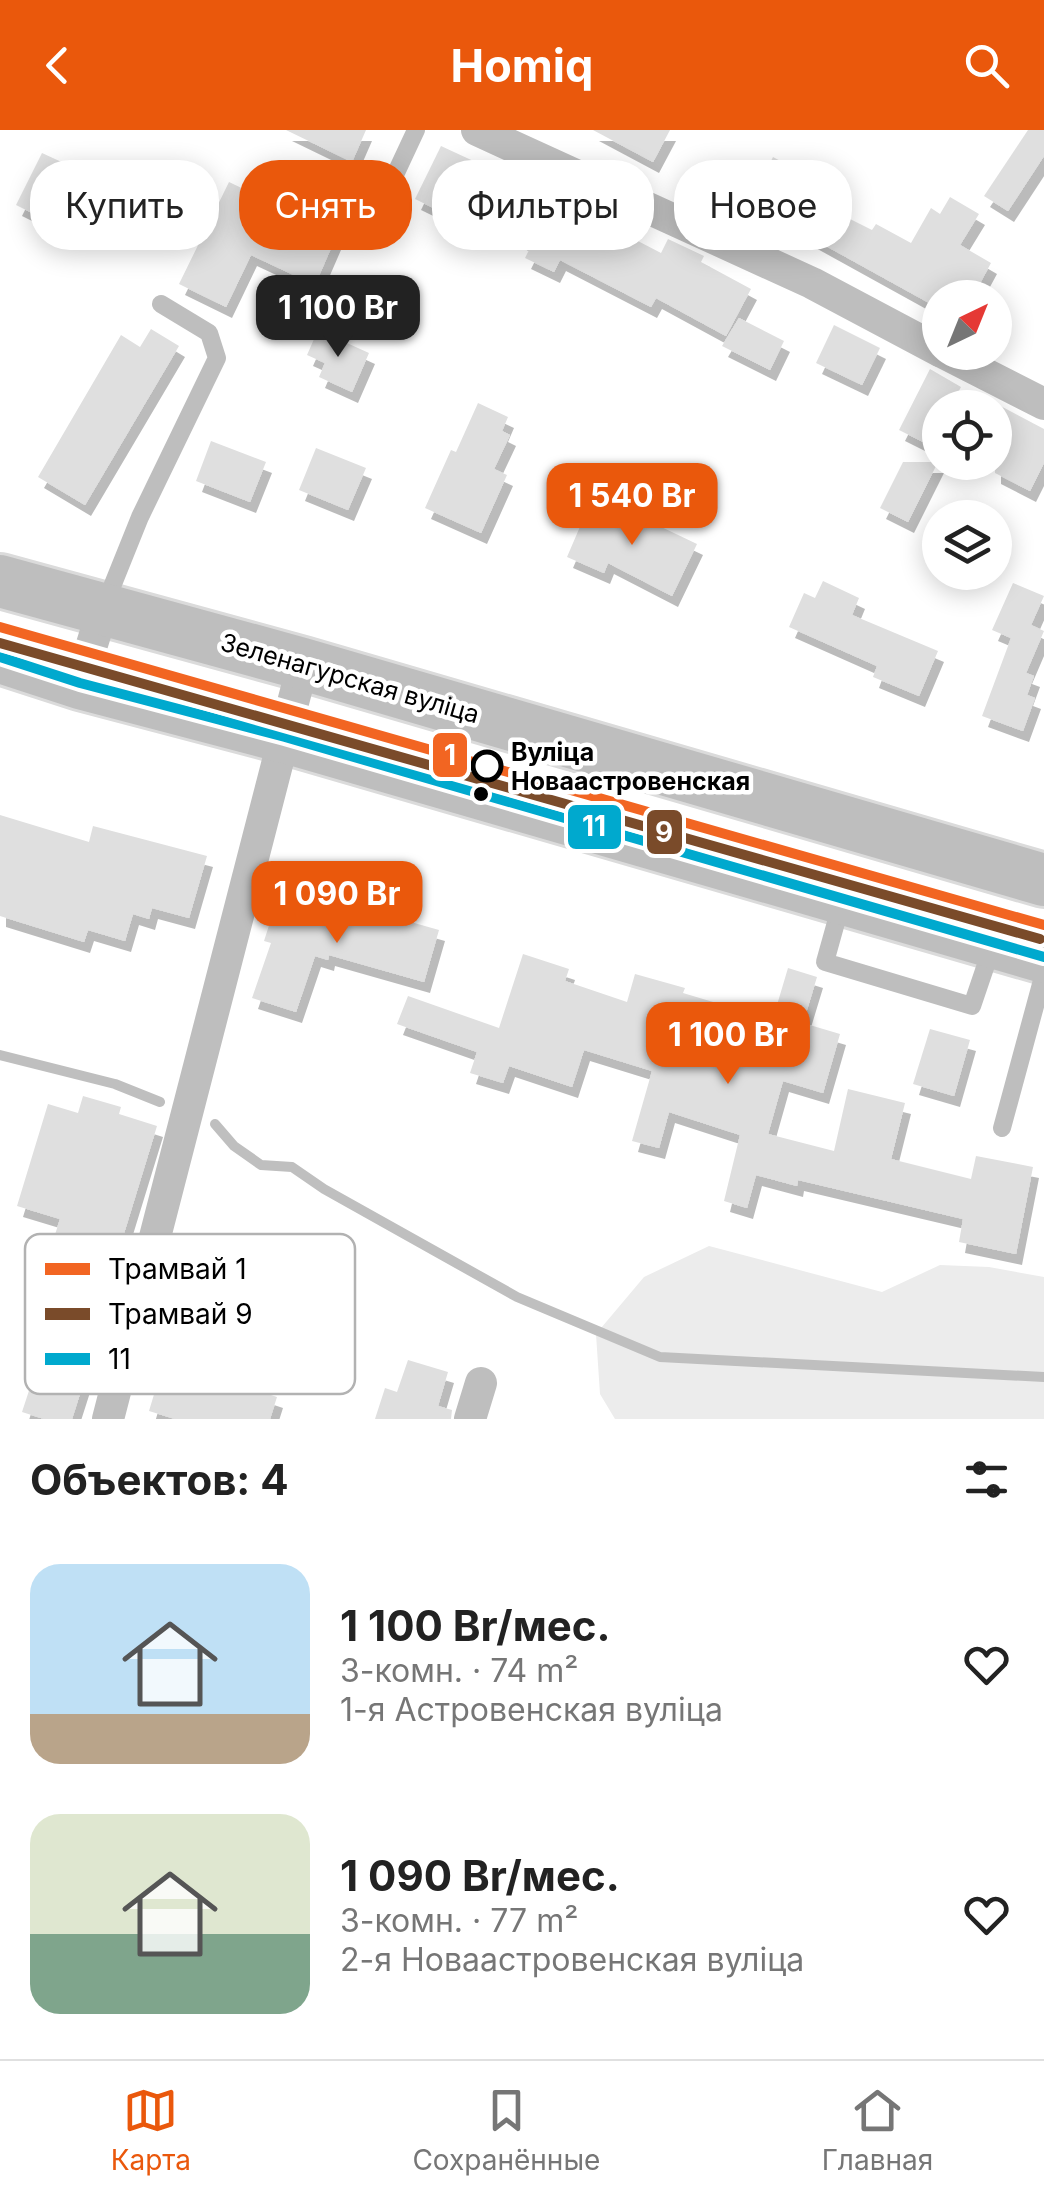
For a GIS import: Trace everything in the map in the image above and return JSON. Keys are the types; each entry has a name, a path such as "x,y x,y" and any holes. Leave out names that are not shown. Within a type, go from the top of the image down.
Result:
{"main road":[{"name":"Зеленагурская вуліца","path":"0,581 303,664 1044,880"},
{"path":"0,657 1044,957"}],"street":[{"path":"476,130 812,284 922,342"},
{"path":"977,370 1044,404"},
{"path":"80,683 103,609"},
{"path":"156,1234 303,664"},
{"path":"470,1419 481,1383"},
{"path":"108,1419 114,1394"}],"lane":[{"path":"402,160 416,130"},
{"path":"103,609 140,517 217,358 209,332 160,304"},
{"path":"1002,1128 1044,973"}],"shaded area":[{"path":"709,1246 882,1292 940,1265 989,1267 1044,1277 1044,1419 615,1419 600,1394 596,1334 644,1277"}],"building":[{"path":"286,130 366,130 353,160"},
{"path":"593,130 670,130 654,160"},
{"path":"1028,130 1044,130 1044,156 1008,211 984,196"},
{"path":"441,146 471,160 434,160"},
{"path":"42,153 57,160 38,160"},
{"path":"432,164 432,207 415,199"},
{"path":"30,177 30,212 16,205"},
{"path":"229,182 239,187 239,250 330,250 315,285 251,255 226,307 179,284 196,250 219,250 219,202"},
{"path":"950,197 979,214 960,245 991,263 982,280 922,280 922,299 833,250 852,250 852,220 872,230 876,224 911,243 931,208 940,214"},
{"path":"668,239 674,242 674,250 691,250 704,256 701,262 751,289 726,336 656,298 651,307 560,260 554,272 525,258 529,250 654,249 661,253"},
{"path":"739,318 784,341 770,370 722,346"},
{"path":"834,325 880,348 862,385 816,363"},
{"path":"151,329 179,346 85,505 38,477 121,335 140,347"},
{"path":"318,330 369,353 352,392 319,377 325,363 307,355"},
{"path":"929,370 961,387 922,390 922,442 899,430"},
{"path":"478,403 508,417 502,431 510,435 494,469 507,475 481,533 425,508"},
{"path":"1012,412 1044,429 1044,463 1030,491 1009,480 1012,480"},
{"path":"211,441 266,462 250,502 196,481"},
{"path":"316,448 366,468 348,510 299,490"},
{"path":"903,462 922,462 922,480 929,480 908,522 880,508"},
{"path":"591,501 697,544 672,596 608,563 604,573 567,557"},
{"path":"823,581 859,598 852,615 938,651 919,696 873,677 877,666 789,627 804,593 815,598"},
{"path":"1012,585 1044,596 1031,625 1044,631 1026,673 1034,676 1027,695 1035,698 1023,731 982,716 1011,638 992,630"},
{"path":"0,815 89,842 93,826 207,856 189,918 152,908 149,919 133,914 125,941 88,930 84,942 0,916"},
{"path":"293,888 385,918 386,915 439,930 424,982 329,955 328,960 315,956 296,1012 252,998 271,943 264,941 273,913 283,916"},
{"path":"523,954 569,969 565,981 627,1002 635,974 770,1019 788,968 817,977 803,1023 840,1034 823,1093 783,1081 768,1134 834,1151 848,1089 905,1103 891,1159 971,1179 976,1156 1033,1167 1016,1254 959,1242 963,1219 798,1180 797,1186 756,1175 747,1208 724,1201 740,1135 669,1112 659,1148 632,1141 652,1071 584,1050 572,1087 509,1066 503,1083 470,1073 477,1052 397,1024 408,996 499,1028"},
{"path":"930,1029 970,1040 954,1096 913,1084"},
{"path":"83,1096 121,1107 119,1114 157,1126 124,1234 55,1234 60,1219 17,1206 48,1104 78,1113"},
{"path":"408,1360 448,1372 438,1406 452,1410 451,1419 375,1419 385,1388 397,1392"},
{"path":"28,1394 80,1394 72,1419 44,1419 22,1412"},
{"path":"154,1394 277,1397 270,1419 175,1419 149,1411"}],"waterway":[{"path":"0,1055 115,1084 160,1102"},
{"path":"215,1124 234,1146 261,1165 292,1167 324,1189 517,1297 660,1357 1044,1377"}],"tram line":[{"name":"1","path":"0,627 1044,925"},
{"name":"9","path":"0,643 1040,939"}],"transit line":[{"name":"11","path":"0,657 1044,957"}],"place":[{"name":"Вуліца Новаастровенская","path":"487,766"}]}
